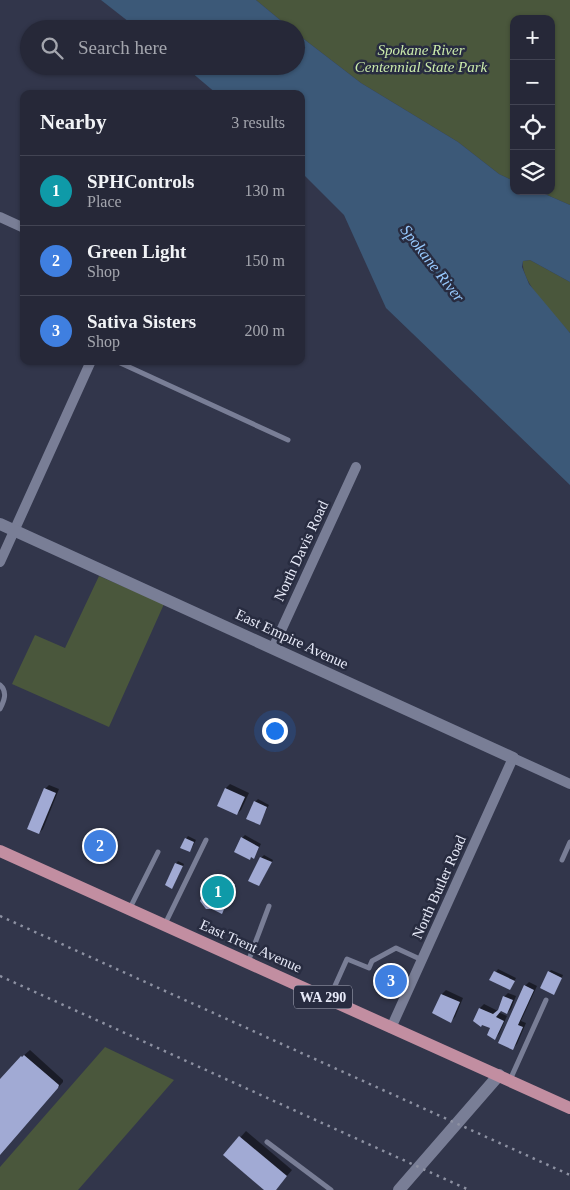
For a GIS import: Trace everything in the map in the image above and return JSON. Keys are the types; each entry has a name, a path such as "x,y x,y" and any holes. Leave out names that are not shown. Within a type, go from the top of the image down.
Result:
{"main road":[{"name":"East Trent Avenue","path":"0,851 570,1108"}],"street":[{"path":"0,217 20,226"},
{"path":"0,562 89,365"},
{"name":"North Davis Road","path":"273,648 356,467"},
{"name":"East Empire Avenue","path":"0,524 570,784"},
{"name":"North Butler Road","path":"392,1028 513,758"},
{"path":"398,1190 504,1078"}],"lane":[{"path":"125,365 288,440"},
{"path":"0,685 3,687 5,695 0,709"},
{"path":"165,924 206,840"},
{"path":"562,860 570,842"},
{"path":"130,908 158,852"},
{"path":"248,962 269,906"},
{"path":"329,999 347,959 369,968 372,961 396,948 422,960"},
{"path":"504,1078 546,1000"},
{"path":"267,1142 331,1190"}],"green space":[{"name":"Spokane River Centennial State Park","path":"256,0 570,0 570,205 547,195 555,195 555,15 510,15 510,179 499,174 458,142 361,83 305,40 305,20 280,20"},
{"path":"530,260 570,282 570,333 540,299 527,279 523,261"},
{"path":"99,576 164,604 109,727 12,684 35,635 65,648"},
{"path":"105,1047 174,1080 78,1190 0,1190 0,1167"}],"water":[{"path":"101,0 256,0 280,20 127,20"},
{"name":"Spokane River","path":"305,40 361,83 458,142 499,174 510,179 510,195 547,195 570,205 570,282 530,260 523,261 522,267 529,284 570,333 570,485 386,308 344,215 305,176 305,90 212,90 195,75 305,75"}],"building":[{"path":"44,788 56,793 39,834 27,829"},
{"path":"225,788 245,797 237,815 217,806"},
{"path":"254,801 267,807 260,825 246,819"},
{"path":"94,834 113,843 106,859 86,850"},
{"path":"241,837 259,847 254,859 251,857 250,860 234,852"},
{"path":"185,838 194,842 190,852 180,848"},
{"path":"260,857 272,862 259,886 248,881"},
{"path":"175,863 183,866 172,889 165,885"},
{"path":"211,878 220,882 222,878 235,884 222,914 212,909 206,909 200,901"},
{"path":"390,966 403,972 391,997 378,991"},
{"path":"494,971 515,981 510,990 489,980"},
{"path":"548,971 562,978 554,995 540,988"},
{"path":"524,985 534,990 518,1025 523,1027 513,1050 498,1043"},
{"path":"441,994 460,1002 451,1023 432,1013"},
{"path":"503,996 513,1000 507,1014 501,1011 496,1017 504,1021 495,1040 487,1035 490,1028 482,1025 481,1027 473,1021 479,1008 493,1014 498,1010"},
{"path":"24,1055 59,1085 0,1155 0,1079"},
{"path":"239,1136 287,1176 276,1190 264,1190 223,1155"}],"railway":[{"path":"0,916 570,1175"},
{"path":"0,976 469,1190"}],"place":[{"name":"Green Light","path":"100,846"},
{"name":"SPHControls","path":"218,892"},
{"name":"Sativa Sisters","path":"391,981"}]}
